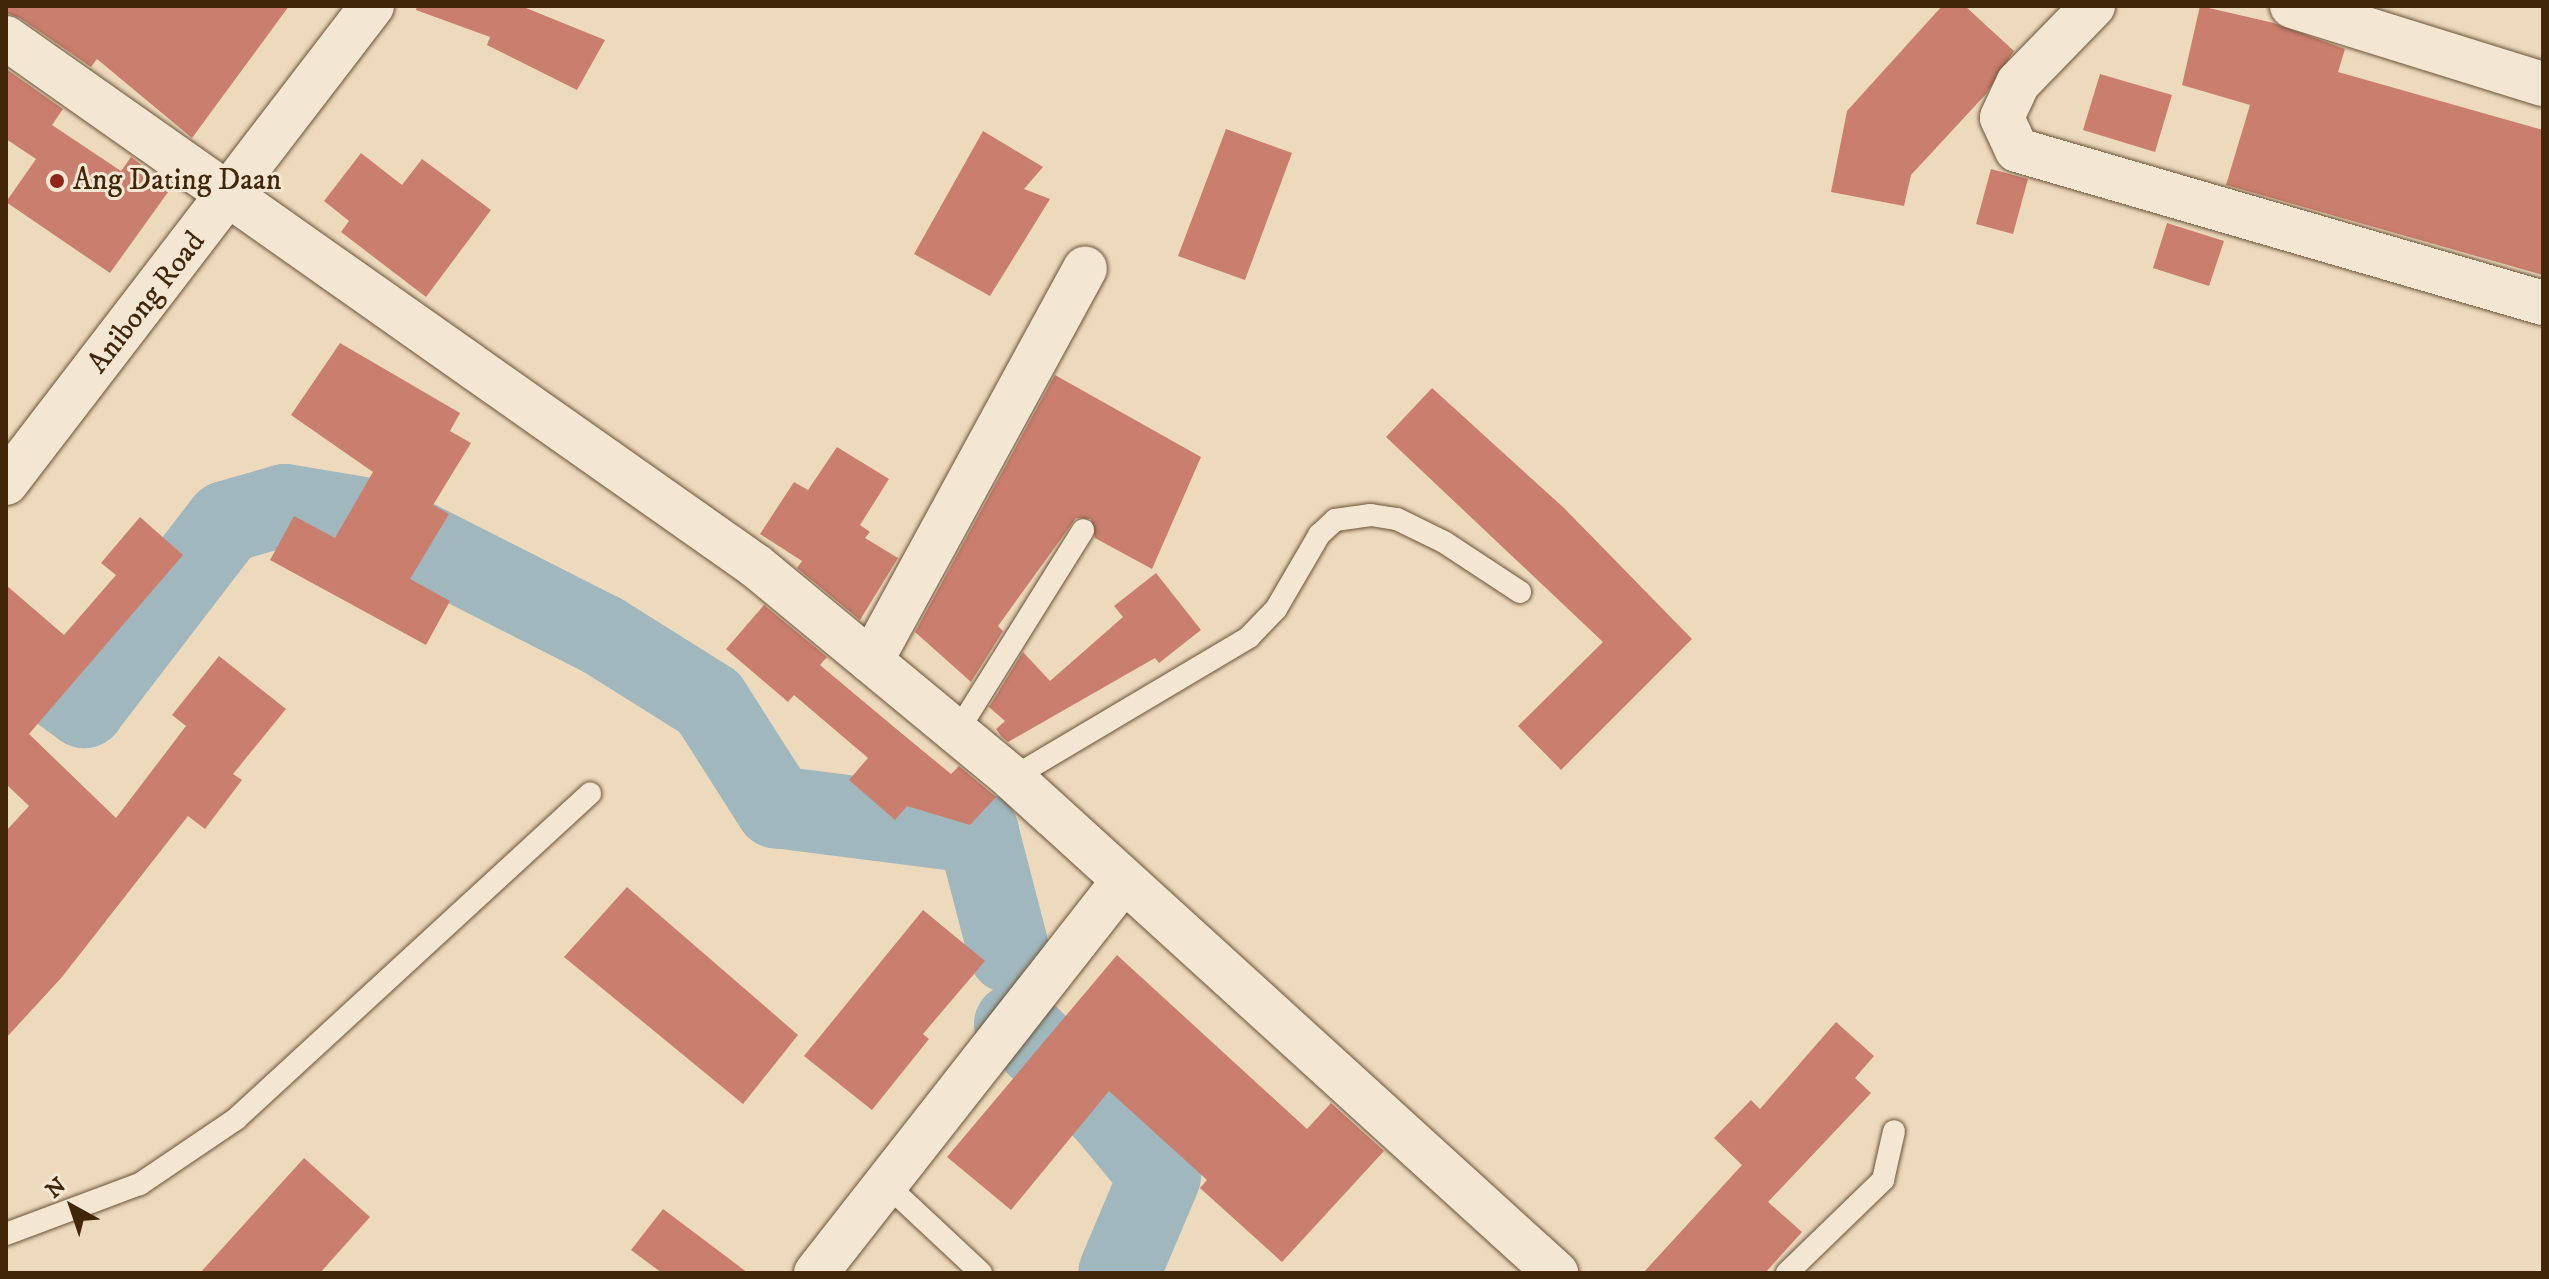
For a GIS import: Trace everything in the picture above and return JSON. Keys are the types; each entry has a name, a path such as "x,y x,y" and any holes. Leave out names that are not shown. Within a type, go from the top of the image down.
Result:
{"street":[{"name":"Anibong Road","path":"6,483 228,199 372,6"},
{"path":"2093,6 2018,83 2002,118 2017,150 2543,303"},
{"path":"2292,6 2543,84"},
{"path":"6,38 228,199 756,566 1012,778 1556,1273"},
{"path":"871,661 1085,268"},
{"path":"816,1273 1123,881"}],"lane":[{"path":"1012,778 1249,637 1276,609 1319,535 1335,520 1371,515 1397,519 1444,542 1520,592"},
{"path":"957,732 1083,530"},
{"path":"6,1234 140,1184 236,1119 590,793"},
{"path":"1787,1273 1883,1180 1894,1131"},
{"path":"886,1184 981,1273"}],"building":[{"path":"6,6 289,6 192,138 97,59 91,67 20,18 6,13"},
{"path":"417,6 521,6 605,40 577,90 487,45 490,37 416,10"},
{"path":"1942,6 1965,6 2014,51 1986,94 1911,175 1904,206 1831,192 1847,111"},
{"path":"2200,6 2274,23 2345,49 2338,72 2543,130 2543,275 2226,185 2250,105 2182,85"},
{"path":"6,69 63,109 52,125 121,171 131,157 171,188 110,273 6,202 36,159 6,139"},
{"path":"2100,74 2172,95 2155,152 2083,130"},
{"path":"1226,129 1292,153 1245,280 1178,256"},
{"path":"983,131 1043,167 1024,189 1050,199 990,296 914,254"},
{"path":"361,153 402,185 422,159 491,210 426,297 341,232 349,221 324,201"},
{"path":"1991,169 2028,179 2013,234 1976,224"},
{"path":"2167,223 2224,241 2209,286 2153,268"},
{"path":"340,343 460,413 450,431 471,443 433,505 449,514 410,579 450,601 426,645 270,560 294,516 335,538 373,472 291,415"},
{"path":"1055,375 1201,457 1152,569 1095,538 1091,519 1076,518 998,626 1003,631 971,682 915,632"},
{"path":"1432,388 1564,508 1692,639 1561,770 1518,726 1603,642 1386,437"},
{"path":"837,447 889,479 860,525 870,532 865,538 898,558 860,620 797,568 802,561 760,534 794,482 808,490"},
{"path":"140,517 183,555 29,734 116,818 186,726 172,715 219,656 286,709 233,774 242,780 205,829 188,816 62,977 6,1038 6,831 29,806 6,784 6,585 64,635 116,575 101,563"},
{"path":"1156,573 1201,630 1159,663 1155,658 1008,742 1001,736 996,729 1005,721 989,707 1023,652 1050,681 1123,617 1114,606"},
{"path":"764,605 827,657 820,665 894,727 951,774 959,766 996,797 970,825 907,806 895,820 849,780 868,758 794,695 788,702 726,649"},
{"path":"627,887 798,1035 743,1104 564,957"},
{"path":"923,910 985,961 923,1034 929,1039 872,1110 804,1056"},
{"path":"1117,955 1307,1129 1331,1103 1384,1151 1282,1262 1200,1188 1207,1180 1109,1091 1011,1210 947,1157"},
{"path":"1836,1022 1874,1056 1855,1078 1871,1093 1768,1202 1802,1232 1765,1273 1643,1273 1742,1165 1714,1138 1751,1100 1760,1109"},
{"path":"304,1158 370,1217 320,1273 200,1273"},
{"path":"663,1209 748,1273 662,1273 631,1250"}],"waterway":[{"path":"6,650 84,707 226,522 285,505 375,520 602,635 709,702 776,807 978,833 1009,952"},
{"path":"1015,1024 1107,1112 1160,1176 1119,1273"}],"place":[{"name":"Ang Dating Daan","path":"57,181"}]}
